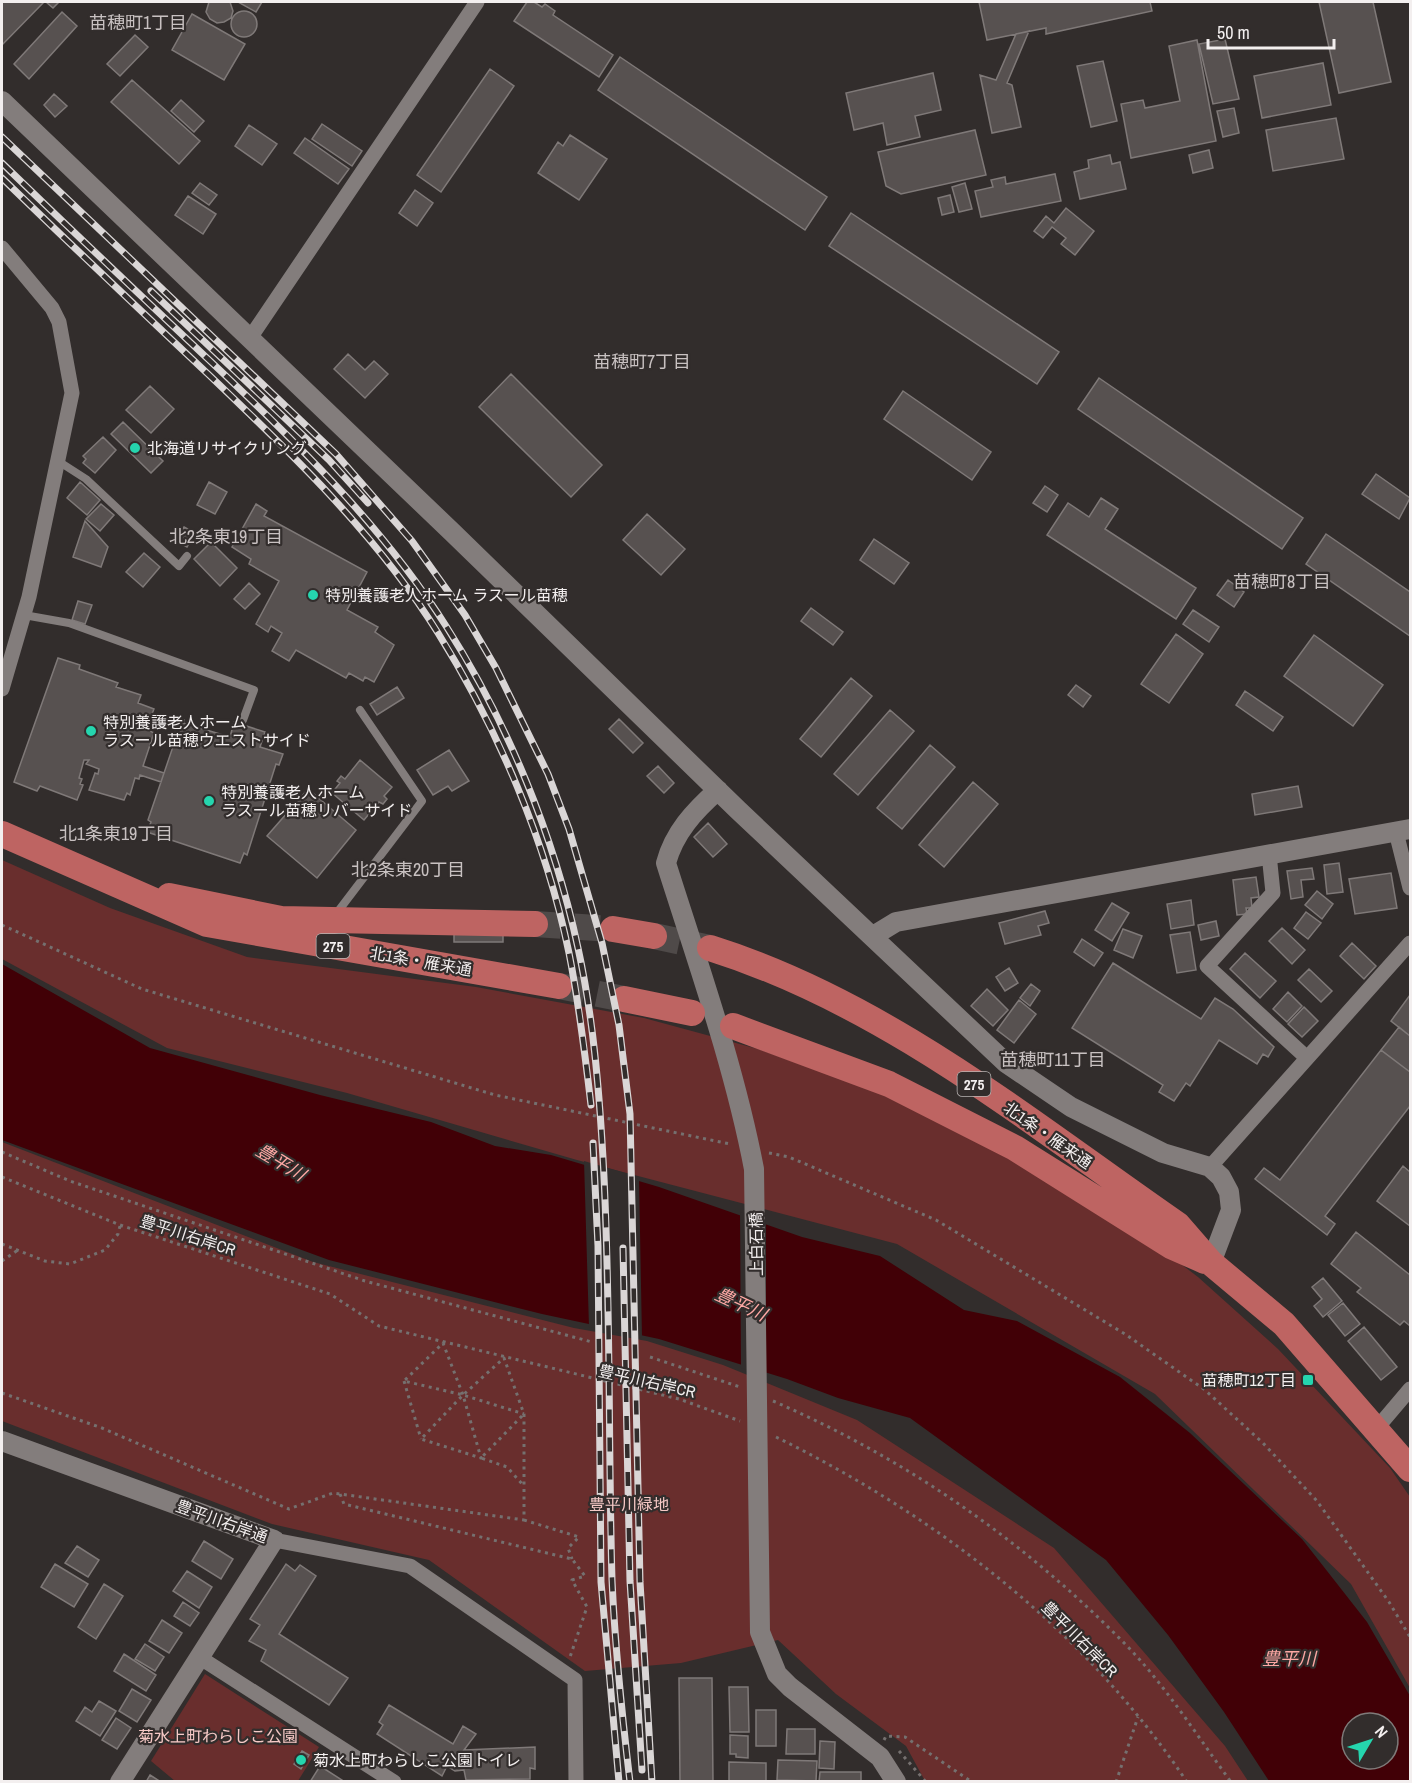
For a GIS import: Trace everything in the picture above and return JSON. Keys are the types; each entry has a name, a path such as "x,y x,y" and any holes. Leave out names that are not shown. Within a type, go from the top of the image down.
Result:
{"highway":[{"name":"北1条・雁来通","path":"2,834 113,885 207,924 559,986"},
{"name":"北1条・雁来通","path":"113,885 281,919 535,924"},
{"path":"613,928 654,936"},
{"name":"北1条・雁来通","path":"711,948 745,959 824,991 886,1024 1178,1225 1211,1263 1284,1324 1377,1428 1410,1469"},
{"path":"624,999 692,1013"},
{"name":"北1条・雁来通","path":"733,1026 889,1084 1015,1148 1171,1246 1211,1263"}],"street":[{"path":"250,338 477,2"},
{"path":"2,101 718,790 1006,1063 1071,1107 1163,1153 1210,1167 1221,1177 1229,1192 1231,1210 1211,1263"},
{"path":"2,248 46,298 59,322 72,393 29,597 2,689"},
{"name":"上白石橋","path":"718,790 700,805 672,842 666,863 741,1108 754,1169 760,1632 777,1674 790,1687 880,1756 896,1782"},
{"path":"873,936 896,922 1403,831 1410,888"},
{"path":"1269,854 1273,893 1208,966 1308,1058"},
{"path":"1210,1167 1410,943"},
{"path":"1377,1428 1410,1389"},
{"name":"豊平川右岸通","path":"2,1441 274,1540 120,1782"},
{"path":"274,1540 410,1566 575,1680 576,1782"},
{"path":"199,1657 394,1782"}],"lane":[{"path":"58,461 86,479 178,566 187,556"},
{"path":"24,615 69,623 254,690 243,720"},
{"path":"331,920 422,801 360,711"}],"path":[{"path":"2,1152 70,1181 365,1281 592,1342"},
{"name":"豊平川右岸CR","path":"2,1177 120,1225 330,1293 379,1326 679,1399 745,1423"},
{"path":"2,1244 45,1261 70,1264 105,1250 118,1234 120,1225"},
{"path":"2,1261 18,1250"},
{"path":"404,1381 443,1343 463,1395 481,1458"},
{"path":"650,1357 744,1388"},
{"path":"421,1439 463,1395 504,1358 524,1414 524,1520"},
{"path":"404,1381 463,1395 524,1414"},
{"path":"404,1381 421,1439"},
{"path":"2,1393 102,1428 289,1509 333,1493 524,1520 579,1537 568,1548 572,1559 585,1576 572,1580 587,1607 564,1673"},
{"path":"765,1397 835,1427 905,1467 986,1522 1048,1572 1130,1649 1231,1782"},
{"path":"481,1458 524,1414"},
{"name":"豊平川右岸CR","path":"773,1436 853,1477 938,1530 986,1568 1056,1629 1138,1717 1188,1782"},
{"path":"421,1439 507,1467 524,1485"},
{"path":"340,1494 344,1504 572,1559"},
{"path":"1116,1782 1138,1717"},
{"path":"879,1746 886,1737"},
{"path":"886,1737 926,1782"},
{"path":"886,1737 905,1737 972,1782"}],"green space":[{"path":"2,860 110,908 247,957 476,987 644,1018 758,1049 941,1115 1056,1169 1198,1277 1278,1349 1390,1468 1410,1497 1410,1688 1351,1584 1155,1394 897,1244 577,1160 347,1093 167,1048 2,959"},
{"name":"豊平川緑地","path":"2,1142 313,1262 574,1328 647,1341 723,1365 857,1420 1054,1548 1225,1746 1248,1781 925,1781 906,1746 836,1694 778,1640 681,1663 585,1671 429,1560 272,1524 2,1421"},
{"name":"菊水上町わらしこ公園","path":"205,1674 319,1747 298,1781 175,1781 151,1761"}],"water":[{"name":"豊平川","path":"2,964 150,1048 320,1095 431,1122 495,1146 551,1155 659,1187 802,1237 880,1256 964,1310 1017,1321 1120,1377 1190,1433 1302,1539 1367,1622 1410,1696 1410,1781 1269,1781 1224,1712 1168,1635 1106,1560 910,1418 838,1398 787,1379 659,1339 542,1314 329,1260 2,1140"}],"pier":[{"path":"584,1161 639,1177 642,1338 589,1327"},
{"path":"740,1212 766,1221 766,1375 741,1368"}],"building":[{"path":"2,2 44,2 2,45"},
{"path":"46,2 59,2 53,8"},
{"path":"209,2 230,2 233,11 231,18 217,23 210,19 206,12"},
{"path":"238,2 262,2 256,12"},
{"path":"527,2 534,2 542,7 545,4 555,11 553,15 613,55 599,77 514,21"},
{"path":"979,2 1150,2 1152,11 1046,34 1046,28 987,40"},
{"path":"1319,2 1373,2 1391,82 1339,93"},
{"path":"244,11 253,15 257,24 253,33 244,37 235,33 231,24 235,15"},
{"path":"62,12 77,26 29,79 14,64"},
{"path":"192,14 245,44 224,80 172,50"},
{"path":"1029,31 1007,83 1012,85 1021,127 992,133 980,75 996,80 1016,34"},
{"path":"135,35 148,47 120,76 107,64"},
{"path":"1225,39 1239,99 1213,104 1199,44"},
{"path":"1197,40 1216,141 1131,158 1121,104 1143,100 1145,108 1180,101 1169,46"},
{"path":"620,57 827,197 805,230 598,90"},
{"path":"1103,61 1117,121 1091,127 1077,66"},
{"path":"1323,63 1331,105 1262,118 1254,76"},
{"path":"490,69 514,86 441,192 417,175"},
{"path":"933,73 941,110 915,116 920,137 887,145 883,123 854,130 846,93"},
{"path":"132,80 200,141 179,164 111,102"},
{"path":"54,94 67,106 55,117 44,105"},
{"path":"181,100 204,121 194,132 171,111"},
{"path":"1234,108 1239,133 1223,137 1217,111"},
{"path":"1336,118 1344,159 1273,171 1266,130"},
{"path":"322,124 362,151 352,166 312,139"},
{"path":"249,125 277,144 262,165 235,146"},
{"path":"975,130 986,175 901,194 886,186 878,152"},
{"path":"570,135 607,159 579,200 538,173 558,142 563,146"},
{"path":"305,138 349,169 338,184 294,153"},
{"path":"1209,150 1213,168 1193,173 1189,155"},
{"path":"1110,155 1112,164 1120,162 1126,189 1080,199 1074,172 1089,168 1088,160"},
{"path":"1055,174 1061,201 981,217 975,191 993,187 991,180 1005,177 1006,184"},
{"path":"200,183 217,195 209,205 192,193"},
{"path":"965,183 972,209 959,212 952,187"},
{"path":"415,190 433,203 417,226 399,213"},
{"path":"950,195 954,212 942,215 938,198"},
{"path":"188,196 216,214 203,234 175,215"},
{"path":"1066,208 1094,231 1075,255 1061,244 1066,238 1052,227 1043,238 1034,231 1046,216 1054,223"},
{"path":"851,213 1059,352 1037,384 829,246"},
{"path":"348,354 365,370 374,361 388,374 365,398 334,369"},
{"path":"511,374 602,465 571,497 479,407"},
{"path":"1099,378 1303,518 1282,549 1078,409"},
{"path":"150,386 174,409 151,433 126,410"},
{"path":"903,391 991,452 972,480 884,419"},
{"path":"123,422 163,461 151,473 111,434"},
{"path":"103,437 116,450 95,473 83,463 86,459 83,456"},
{"path":"1376,474 1410,498 1399,519 1362,494"},
{"path":"80,482 100,500 87,515 67,498"},
{"path":"209,482 227,492 215,514 197,505"},
{"path":"1045,486 1058,495 1047,512 1033,503"},
{"path":"1101,498 1118,509 1105,529 1196,588 1176,619 1047,535 1068,503 1089,517"},
{"path":"101,504 114,515 100,531 86,519"},
{"name":"特別養護老人ホーム ラスール苗穂","path":"256,504 267,511 264,516 367,572 347,610 378,627 375,632 394,645 374,682 365,677 363,681 349,673 346,678 296,650 289,661 272,651 282,633 271,626 268,632 256,624 279,581 249,564 251,559 232,547"},
{"path":"647,514 685,549 661,575 623,540"},
{"path":"85,521 108,547 101,567 73,557"},
{"path":"184,527 195,533 187,547 176,541"},
{"path":"1326,534 1410,592 1410,636 1306,564"},
{"path":"874,539 909,563 894,584 860,560"},
{"path":"211,542 237,568 220,586 194,559"},
{"path":"144,553 160,567 143,587 126,572"},
{"path":"1228,580 1244,592 1234,607 1217,595"},
{"path":"249,583 260,594 245,609 234,599"},
{"path":"78,601 92,605 85,624 72,620"},
{"path":"811,608 843,632 833,645 801,621"},
{"path":"1193,610 1219,627 1209,642 1183,624"},
{"path":"1176,634 1203,654 1169,703 1141,684"},
{"path":"1314,635 1383,685 1353,726 1284,676"},
{"name":"特別養護老人ホーム ラスール苗穂ウエストサイド","path":"58,658 80,665 79,669 118,683 116,687 141,695 138,703 154,709 146,729 154,733 143,766 164,773 161,782 140,775 139,779 135,778 130,795 127,793 124,800 89,790 95,773 98,774 99,769 86,764 89,760 84,760 79,778 82,779 80,784 83,785 77,800 40,786 37,791 14,782"},
{"path":"851,678 872,696 821,757 800,739"},
{"path":"1076,685 1091,696 1083,707 1068,695"},
{"path":"397,687 404,698 377,715 370,704"},
{"path":"1245,691 1283,717 1273,731 1236,705"},
{"path":"890,710 914,731 858,795 834,774"},
{"name":"特別養護老人ホーム ラスール苗穂リバーサイド","path":"178,718 184,720 183,723 230,737 234,722 265,732 260,747 283,754 279,765 276,764 247,855 244,853 240,863 147,832 151,822 148,820 178,732 174,730"},
{"path":"619,719 643,743 633,753 609,729"},
{"path":"930,745 955,767 902,829 877,808"},
{"path":"449,750 469,781 452,791 448,786 433,795 417,770"},
{"path":"360,760 392,787 384,796 387,799 383,804 379,802 364,820 332,793 340,783 337,781 341,776 345,779"},
{"path":"658,766 674,783 664,793 647,776"},
{"path":"973,782 998,804 944,867 919,845"},
{"path":"1298,786 1302,807 1255,815 1252,794"},
{"path":"308,789 356,830 317,878 267,836"},
{"path":"708,823 727,844 713,857 694,837"},
{"path":"1339,863 1343,892 1327,894 1324,865"},
{"path":"1312,868 1314,879 1301,880 1303,897 1291,899 1287,871"},
{"path":"1391,873 1397,908 1355,914 1349,879"},
{"path":"1256,877 1259,897 1251,898 1252,908 1246,908 1247,914 1237,915 1233,880"},
{"path":"1317,891 1333,904 1322,919 1305,905"},
{"path":"1191,900 1194,925 1171,929 1167,904"},
{"path":"1112,903 1129,913 1112,941 1095,930"},
{"path":"1045,911 1049,923 1038,926 1041,935 1005,944 999,923"},
{"path":"1306,912 1321,923 1308,939 1294,928"},
{"path":"1216,921 1219,936 1201,940 1198,925"},
{"path":"1282,928 1305,950 1292,964 1269,941"},
{"path":"1123,929 1142,936 1133,958 1114,950"},
{"path":"1190,932 1196,970 1177,973 1170,935"},
{"path":"454,933 503,933 503,942 454,942"},
{"path":"1082,939 1103,953 1094,966 1074,952"},
{"path":"1352,943 1376,966 1364,979 1340,956"},
{"path":"1245,953 1276,981 1260,998 1230,969"},
{"path":"1113,963 1201,1019 1215,998 1233,1009 1274,1047 1268,1057 1263,1054 1257,1064 1219,1040 1190,1086 1186,1083 1174,1101 1159,1092 1163,1085 1072,1028"},
{"path":"1009,968 1018,983 1005,991 996,977"},
{"path":"1309,969 1332,991 1321,1002 1298,980"},
{"path":"1031,984 1040,991 1030,1006 1020,998"},
{"path":"987,989 1008,1010 993,1026 971,1006"},
{"path":"1288,992 1302,1006 1287,1022 1273,1009"},
{"path":"1410,995 1410,1036 1391,1021"},
{"path":"1019,1000 1036,1014 1014,1043 997,1030"},
{"path":"1304,1007 1318,1021 1302,1037 1288,1024"},
{"path":"1399,1027 1410,1036 1410,1072 1381,1050"},
{"path":"1381,1050 1410,1072 1410,1106 1325,1216 1335,1224 1327,1235 1255,1179 1264,1168 1280,1180"},
{"path":"1403,1166 1410,1172 1410,1226 1377,1201"},
{"path":"1356,1232 1410,1275 1410,1326 1404,1321 1400,1325 1357,1292 1361,1288 1331,1264"},
{"path":"1323,1278 1342,1301 1323,1317 1314,1306 1322,1299 1312,1287"},
{"path":"1343,1303 1360,1324 1345,1336 1328,1315"},
{"path":"1364,1327 1397,1367 1381,1380 1348,1341"},
{"path":"204,1541 233,1559 221,1579 192,1561"},
{"path":"77,1546 99,1560 88,1577 65,1563"},
{"path":"55,1564 88,1584 74,1607 41,1587"},
{"path":"286,1564 295,1571 300,1565 316,1576 279,1634 348,1678 329,1705 261,1661 266,1650 249,1641 260,1625 250,1619"},
{"path":"187,1571 212,1587 199,1608 173,1591"},
{"path":"104,1584 123,1596 96,1639 78,1627"},
{"path":"183,1602 199,1613 190,1626 174,1616"},
{"path":"162,1620 182,1633 169,1653 149,1641"},
{"path":"145,1644 164,1657 155,1671 135,1659"},
{"path":"124,1654 156,1675 146,1691 114,1671"},
{"path":"679,1678 712,1678 713,1782 680,1782"},
{"path":"729,1687 748,1687 749,1732 730,1732"},
{"path":"132,1689 151,1700 137,1722 119,1711"},
{"path":"99,1701 116,1711 100,1736 76,1721 85,1707 92,1712"},
{"path":"389,1705 453,1744 463,1726 476,1734 464,1750 535,1747 535,1769 530,1768 530,1779 466,1780 464,1770 455,1771 447,1766 442,1776 377,1734 383,1725 379,1722"},
{"path":"756,1710 776,1710 776,1746 756,1746"},
{"path":"116,1718 131,1728 117,1749 102,1740"},
{"path":"787,1729 815,1729 815,1754 786,1754"},
{"path":"730,1735 748,1736 748,1758 730,1754"},
{"path":"820,1741 835,1742 834,1769 819,1768"},
{"name":"菊水上町わらしこ公園トイレ","path":"302,1751 309,1755 301,1769 294,1764"},
{"path":"778,1760 817,1761 816,1781 777,1780"},
{"path":"729,1762 766,1763 766,1782 729,1782"},
{"path":"320,1766 345,1782 310,1782"},
{"path":"820,1772 861,1772 861,1782 819,1782"},
{"path":"150,1775 161,1782 146,1782"}],"tunnel":[{"path":"535,924 613,929"},
{"path":"654,936 710,948"},
{"path":"559,986 624,999"}],"railway":[{"path":"2,137 336,454 412,541 465,615 496,668 548,774 569,829 602,943 619,1025 630,1114 640,1582 652,1782"},
{"path":"2,163 273,421 336,485 394,553 446,626 489,701 509,741 542,822 556,864 578,948 595,1052 606,1211 612,1580 619,1681 630,1782"},
{"path":"2,178 239,404 331,496 388,562 438,633 481,708 500,747 547,869 573,972 591,1105"},
{"path":"151,291 329,460 368,503"},
{"path":"593,1143 598,1246 601,1582 619,1782"},
{"path":"623,1248 630,1581 642,1770"}],"place":[{"name":"北海道リサイクリング","path":"135,448"},
{"name":"特別養護老人ホーム ラスール苗穂","path":"313,595"},
{"name":"特別養護老人ホーム ラスール苗穂ウエストサイド","path":"91,731"},
{"name":"特別養護老人ホーム ラスール苗穂リバーサイド","path":"209,801"},
{"name":"苗穂町12丁目","path":"1308,1380"},
{"name":"菊水上町わらしこ公園トイレ","path":"301,1760"}],"district":[{"name":"苗穂町1丁目","path":"138,22"},
{"name":"苗穂町7丁目","path":"642,361"},
{"name":"北2条東19丁目","path":"226,536"},
{"name":"苗穂町8丁目","path":"1282,581"},
{"name":"北1条東19丁目","path":"116,833"},
{"name":"北2条東20丁目","path":"408,869"},
{"name":"苗穂町11丁目","path":"1053,1059"}]}
